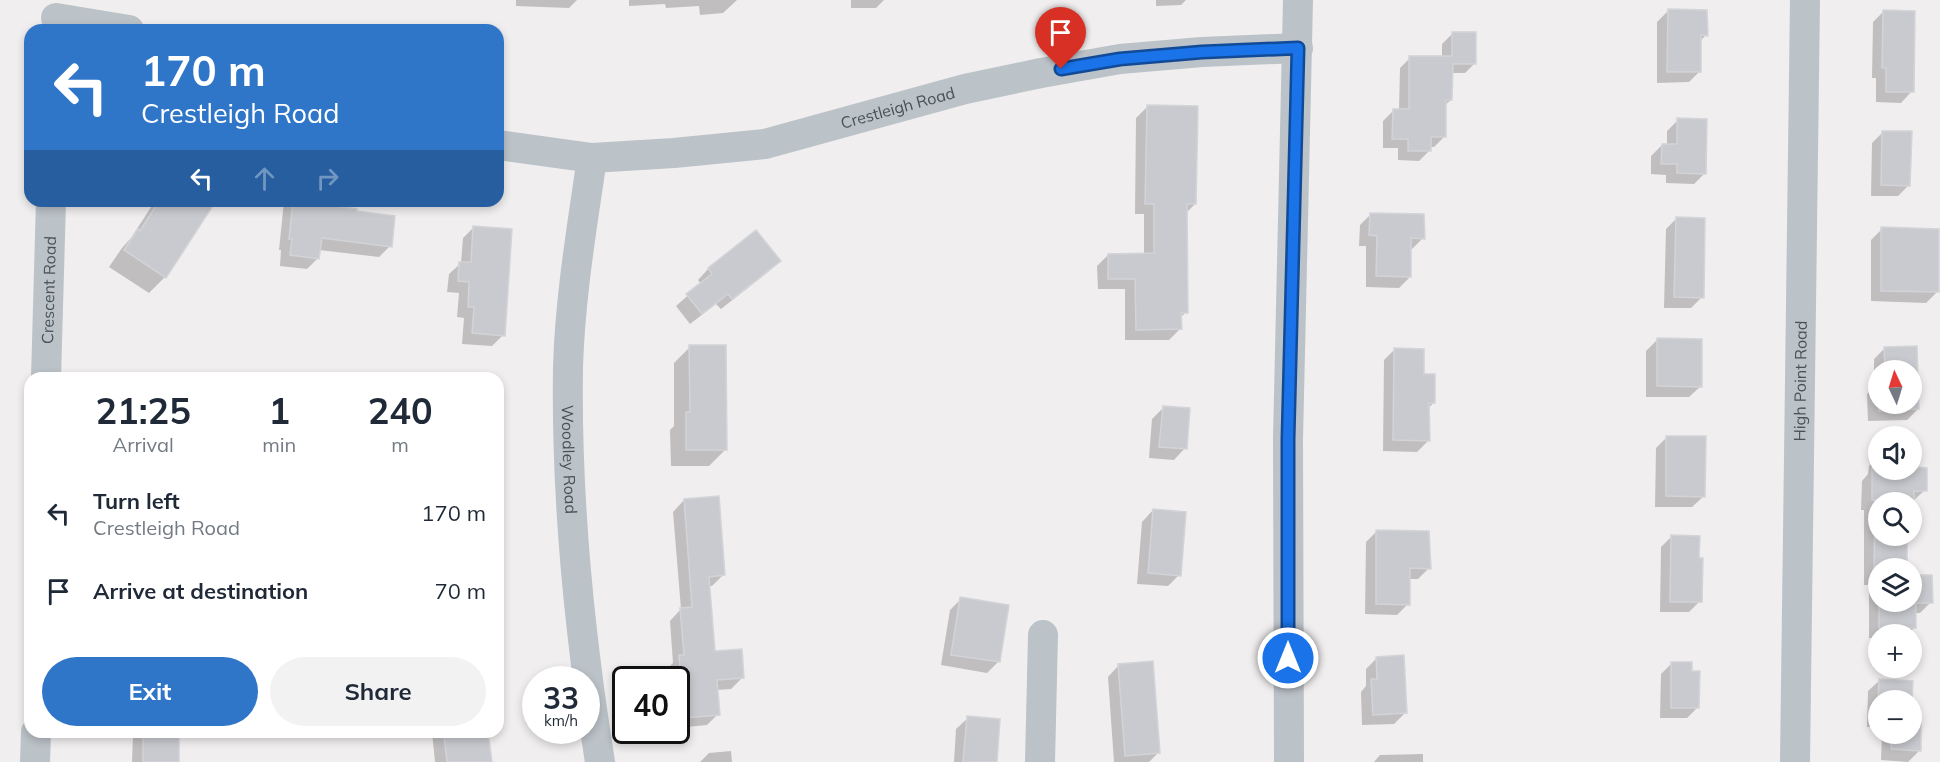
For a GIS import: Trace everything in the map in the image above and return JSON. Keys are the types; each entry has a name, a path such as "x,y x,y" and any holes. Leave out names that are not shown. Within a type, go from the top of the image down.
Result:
{"street":[{"path":"1289,762 1288,439 1298,0"},
{"name":"High Point Road","path":"1795,762 1805,0"},
{"path":"56,16 98,24"},
{"name":"Crestleigh Road","path":"504,146 592,158 765,144 965,89 1120,59 1202,52 1298,48"},
{"name":"Woodley Road","path":"592,158 576,273 569,356 569,470 579,614 600,762"},
{"name":"Crescent Road","path":"46,372 51,207"},
{"path":"1040,762 1043,634"},
{"path":"35,762 36,738"}],"building":[{"path":"1668,9 1707,10 1708,36 1701,35 1701,72 1667,72"},
{"path":"1883,10 1915,11 1914,92 1886,92 1886,68 1882,68"},
{"path":"1452,32 1476,32 1476,64 1453,64 1452,100 1446,100 1446,137 1431,137 1431,151 1408,151 1408,139 1392,139 1393,109 1409,109 1409,56 1452,56"},
{"path":"1147,105 1198,106 1196,204 1187,204 1188,313 1181,313 1182,329 1136,330 1135,279 1108,279 1108,254 1154,253 1154,204 1145,204"},
{"path":"1677,118 1707,119 1706,174 1677,173 1677,164 1661,164 1662,144 1677,144"},
{"path":"1882,131 1912,131 1910,186 1881,185"},
{"path":"155,207 212,207 166,278 124,250 138,229 140,231"},
{"path":"292,207 342,207 395,216 392,247 322,238 319,259 290,255 292,239 289,239"},
{"path":"1370,213 1424,214 1425,239 1411,238 1411,277 1376,276 1377,236 1369,235"},
{"path":"1676,217 1705,218 1704,298 1674,297"},
{"path":"473,226 512,229 505,336 472,333 474,307 468,307 469,282 458,281 459,262 471,262"},
{"path":"1881,227 1939,229 1939,292 1881,291"},
{"path":"756,230 781,261 732,299 728,294 702,314 686,294 712,274 708,268"},
{"path":"1657,338 1702,339 1702,387 1657,386"},
{"path":"689,345 726,345 727,450 686,450 686,412 690,412"},
{"path":"1917,346 1917,360 1885,360 1884,347"},
{"path":"1394,348 1424,349 1424,374 1435,374 1435,403 1429,403 1430,441 1393,440"},
{"path":"1163,406 1190,408 1187,449 1159,447"},
{"path":"1666,436 1706,436 1705,497 1666,496"},
{"path":"1922,468 1927,468 1927,491 1872,492 1872,480 1922,480"},
{"path":"719,496 725,575 709,577 715,651 742,649 744,678 717,680 720,715 690,718 690,666 680,666 679,655 684,655 680,608 692,607 684,499"},
{"path":"1153,509 1186,512 1181,576 1148,573"},
{"path":"1376,530 1429,531 1431,569 1410,568 1410,605 1376,604"},
{"path":"1671,535 1700,536 1699,558 1703,558 1702,602 1670,602"},
{"path":"1874,546 1907,546 1907,558 1874,558"},
{"path":"1922,575 1932,575 1933,603 1922,603"},
{"path":"960,597 1009,605 1000,662 951,655"},
{"path":"1879,612 1916,612 1916,624 1879,624"},
{"path":"1404,655 1407,713 1373,715 1371,679 1377,679 1376,657"},
{"path":"1153,661 1160,753 1125,756 1118,664"},
{"path":"1671,662 1692,662 1692,671 1700,671 1699,708 1671,708"},
{"path":"1879,679 1913,681 1913,690 1878,690"},
{"path":"967,716 1000,719 997,762 963,762"},
{"path":"143,738 179,738 179,762 143,762"},
{"path":"444,738 489,738 492,762 447,762"},
{"path":"1891,744 1921,744 1921,751 1891,749"}],"route":[{"path":"1061,69 1120,59 1202,52 1298,48 1288,439 1288,658"}]}
